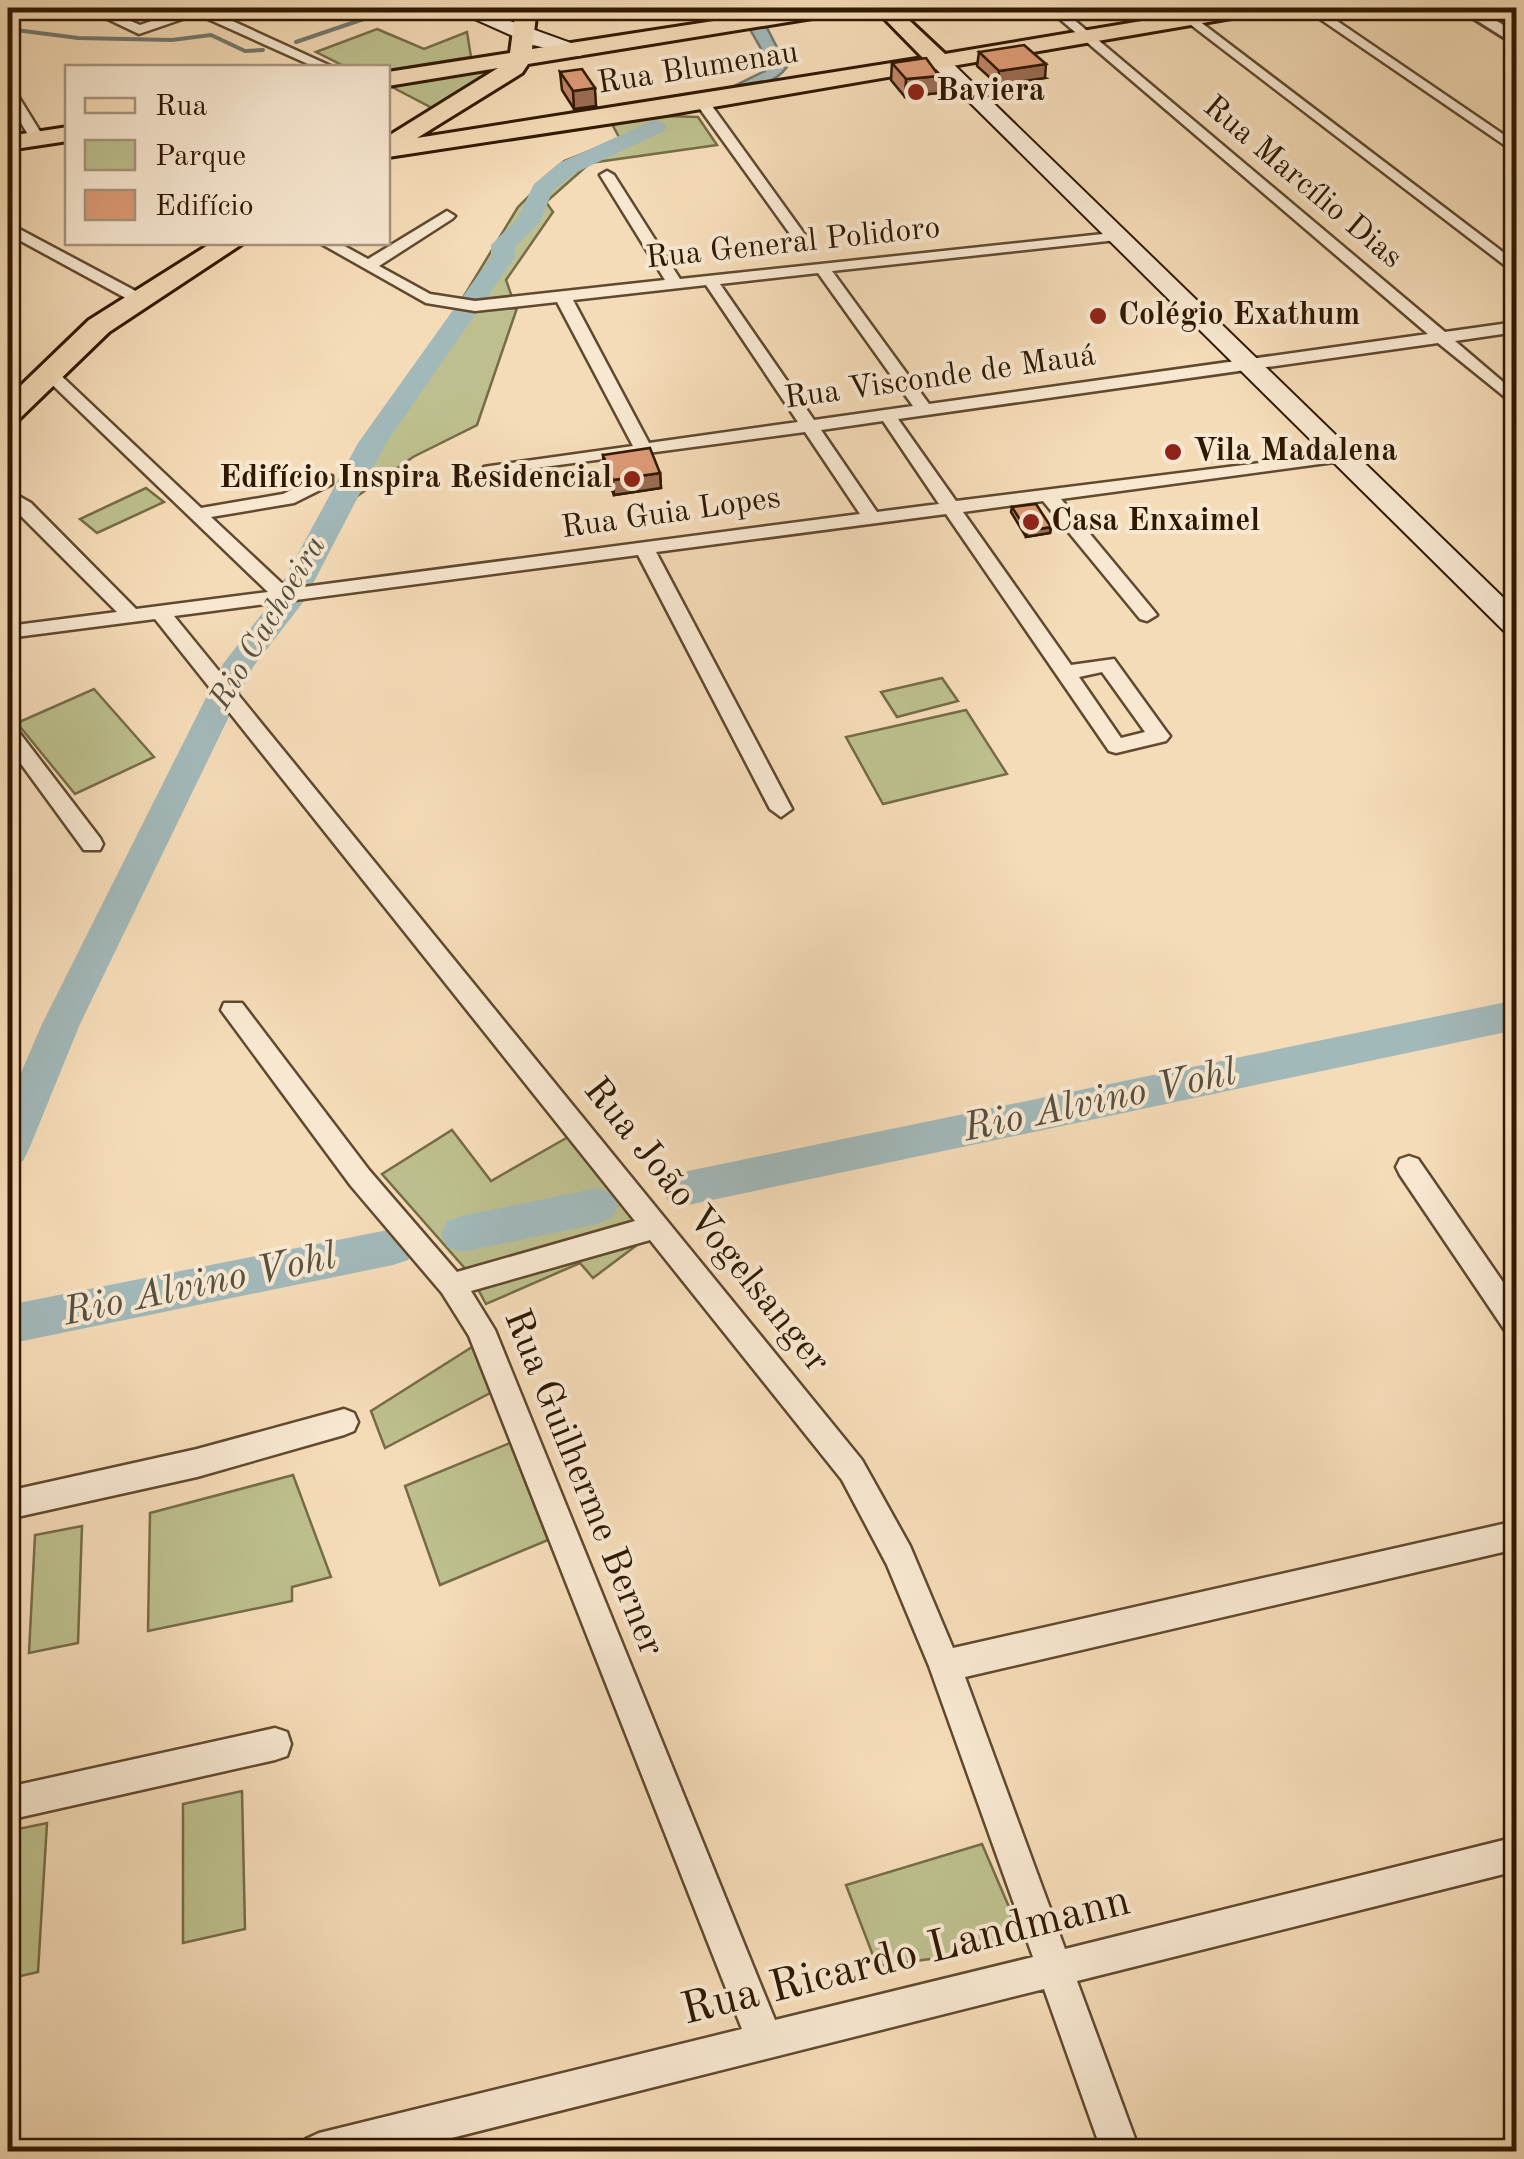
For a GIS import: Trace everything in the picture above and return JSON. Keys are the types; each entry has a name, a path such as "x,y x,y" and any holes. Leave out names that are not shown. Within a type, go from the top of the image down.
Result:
{"main road":[{"path":"459,8 486,18 524,19 580,50"},
{"path":"392,83 837,8"},
{"path":"884,8 1516,626"},
{"name":"Rua Blumenau","path":"390,148 940,62 1087,36 1182,13 1254,8"},
{"path":"390,147 504,76 520,59 524,19"},
{"path":"392,83 438,116 482,136"},
{"path":"8,140 65,130"},
{"path":"8,140 65,130"},
{"path":"8,414 47,372 99,326 227,245"}],"street":[{"path":"103,14 139,30 197,8 322,65"},
{"name":"Rua Marcílio Dias","path":"1053,8 1516,401"},
{"path":"1310,8 1516,150"},
{"path":"1465,8 1516,40"},
{"path":"1182,13 1516,270"},
{"path":"8,91 34,133"},
{"path":"702,102 802,242"},
{"path":"607,175 675,284"},
{"path":"330,245 368,266 447,216"},
{"path":"8,228 139,299"},
{"name":"Rua General Polidoro","path":"368,266 426,298 469,306 1116,235"},
{"path":"822,268 924,410"},
{"path":"710,280 872,518"},
{"path":"563,297 644,450"},
{"name":"Rua Visconde de Mauá","path":"490,471 1516,328"},
{"path":"47,372 197,514 292,595"},
{"path":"887,416 1116,746 1159,736 1107,664 1066,673"},
{"name":"Rua Guia Lopes","path":"8,632 1342,456"},
{"path":"197,514 288,499 326,480"},
{"path":"8,495 132,616"},
{"path":"1048,495 1147,615"},
{"path":"644,548 781,808"},
{"name":"Rua João Vogelsanger","path":"160,612 852,1470 899,1556 945,1666 1121,2152"},
{"path":"8,732 92,844"},
{"name":"Rua Guilherme Berner","path":"232,1010 360,1178 452,1285 481,1330 765,2040"},
{"path":"1408,1168 1516,1323"},
{"path":"452,1285 658,1226"},
{"path":"8,1505 197,1463 344,1422"},
{"path":"945,1666 1516,1536"},
{"path":"8,1804 276,1744"},
{"name":"Rua Ricardo Landmann","path":"319,2152 1516,1854"}],"green space":[{"path":"377,29 424,49 467,32 471,57 390,70 390,65 342,65 316,52"},
{"path":"502,66 436,110 392,87 393,85"},
{"path":"666,116 698,117 717,145 590,163 546,202 553,212 506,280 512,297 492,300 464,296 518,207 564,161 620,139 612,124"},
{"path":"517,308 477,425 413,457 346,504 369,467 369,460 376,455 387,423 416,394 415,387 423,379 421,363 457,335 465,317 476,310"},
{"path":"146,488 164,502 97,533 80,519"},
{"path":"942,678 958,701 897,717 881,692"},
{"path":"94,689 154,757 75,794 17,723"},
{"path":"966,710 1007,774 883,804 846,737"},
{"path":"452,1130 491,1181 568,1137 649,1236 593,1278 580,1263 486,1304 469,1273 382,1174"},
{"path":"472,1347 494,1391 385,1448 371,1411"},
{"path":"510,1443 548,1540 440,1585 405,1486"},
{"path":"293,1475 331,1577 292,1587 292,1601 148,1631 150,1513"},
{"path":"82,1526 78,1643 29,1653 35,1535"},
{"path":"242,1791 245,1929 183,1943 183,1804"},
{"path":"47,1823 38,1972 8,1979 8,1831"},
{"path":"982,1844 1012,1914 1007,1942 977,1953 877,1966 846,1885"}],"water":[{"path":"738,8 755,8 759,12 787,67 763,84 734,86 765,71 769,63"}],"building":[{"path":"1024,45 1046,64 999,71 979,52"},
{"path":"926,58 939,76 906,79 892,63"},
{"path":"582,69 595,88 573,91 560,72"},
{"path":"650,448 660,473 613,480 603,455"},
{"name":"Casa Enxaimel","path":"1036,504 1051,527 1027,531 1012,507"}],"waterway":[{"path":"296,42 396,8"},
{"path":"8,29 78,38 172,40 211,35 245,51 263,50"},
{"name":"Rio Cachoeira","path":"8,1149 61,1024 214,712 239,664 288,601 372,443 503,257 503,245 528,222 542,189 567,168 656,126"},
{"name":"Rio Alvino Vohl","path":"683,1189 1516,1015"},
{"name":"Rio Alvino Vohl","path":"462,1234 597,1206"},
{"name":"Rio Alvino Vohl","path":"8,1325 393,1247"}],"place":[{"name":"Baviera","path":"916,92"},
{"name":"Colégio Exathum","path":"1098,316"},
{"name":"Vila Madalena","path":"1173,452"},
{"name":"Edifício Inspira Residencial","path":"632,479"},
{"name":"Casa Enxaimel","path":"1031,522"}]}
